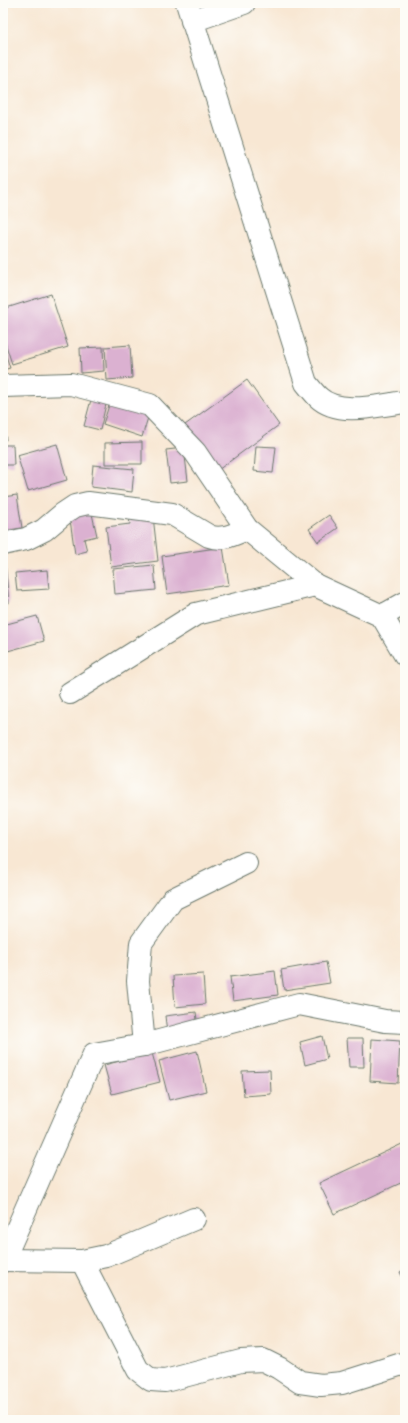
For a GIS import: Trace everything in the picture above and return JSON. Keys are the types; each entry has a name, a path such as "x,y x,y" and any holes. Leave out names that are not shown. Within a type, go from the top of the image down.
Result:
{"street":[{"path":"244,3 190,12 306,383 319,398 334,406 351,409 405,402"},
{"path":"3,386 71,384 150,405 195,452 247,529 315,585 382,616 405,655"},
{"path":"3,544 26,539 44,530 62,514 75,506 88,503 172,514 215,538 225,538 247,529"},
{"path":"70,693 196,614 315,585"},
{"path":"382,616 405,603"},
{"path":"144,1045 138,981 141,943 173,899 246,863"},
{"path":"194,1218 106,1256 82,1262 4,1260 94,1054 144,1045 299,1004 385,1021 405,1022"},
{"path":"82,1262 138,1370 151,1380 165,1381 241,1361 263,1360 279,1368 300,1382 321,1386 342,1383 405,1363"}],"building":[{"path":"51,294 68,347 12,364 3,336 3,309"},
{"path":"130,345 132,378 107,380 105,347"},
{"path":"3,346 10,368 3,370"},
{"path":"103,347 104,371 81,373 80,348"},
{"path":"247,380 279,425 218,470 185,425"},
{"path":"92,396 107,400 100,430 84,426"},
{"path":"111,399 150,411 142,437 103,424"},
{"path":"4,421 6,440 3,440"},
{"path":"142,442 142,464 105,464 105,443"},
{"path":"57,444 67,480 28,491 17,455"},
{"path":"3,445 13,445 14,465 3,465"},
{"path":"256,446 276,447 273,473 254,471"},
{"path":"184,448 188,481 170,483 166,450"},
{"path":"93,465 134,469 132,492 91,487"},
{"path":"17,495 22,528 3,531 3,497"},
{"path":"90,505 97,536 84,539 87,551 75,554 69,513"},
{"path":"329,515 338,528 318,542 309,529"},
{"path":"153,516 158,561 111,567 106,527 130,524 129,519"},
{"path":"223,547 229,585 167,594 162,556"},
{"path":"3,562 5,562 9,603 3,603"},
{"path":"154,565 156,590 115,594 113,569"},
{"path":"47,570 49,589 17,591 15,573"},
{"path":"37,616 44,641 4,652 3,625"},
{"path":"326,962 330,983 284,990 281,970"},
{"path":"275,971 278,995 233,1001 230,977"},
{"path":"203,974 205,1004 175,1007 173,976"},
{"path":"196,1012 198,1027 167,1032 165,1016"},
{"path":"322,1036 327,1059 305,1065 300,1042"},
{"path":"347,1038 363,1038 364,1067 349,1067"},
{"path":"372,1039 400,1041 398,1083 370,1081"},
{"path":"197,1051 206,1091 169,1100 159,1061"},
{"path":"152,1053 160,1082 112,1094 104,1065"},
{"path":"270,1070 271,1094 244,1096 242,1071"},
{"path":"402,1144 405,1150 405,1181 334,1214 319,1183"},
{"path":"405,1269 405,1282 400,1272"}]}
